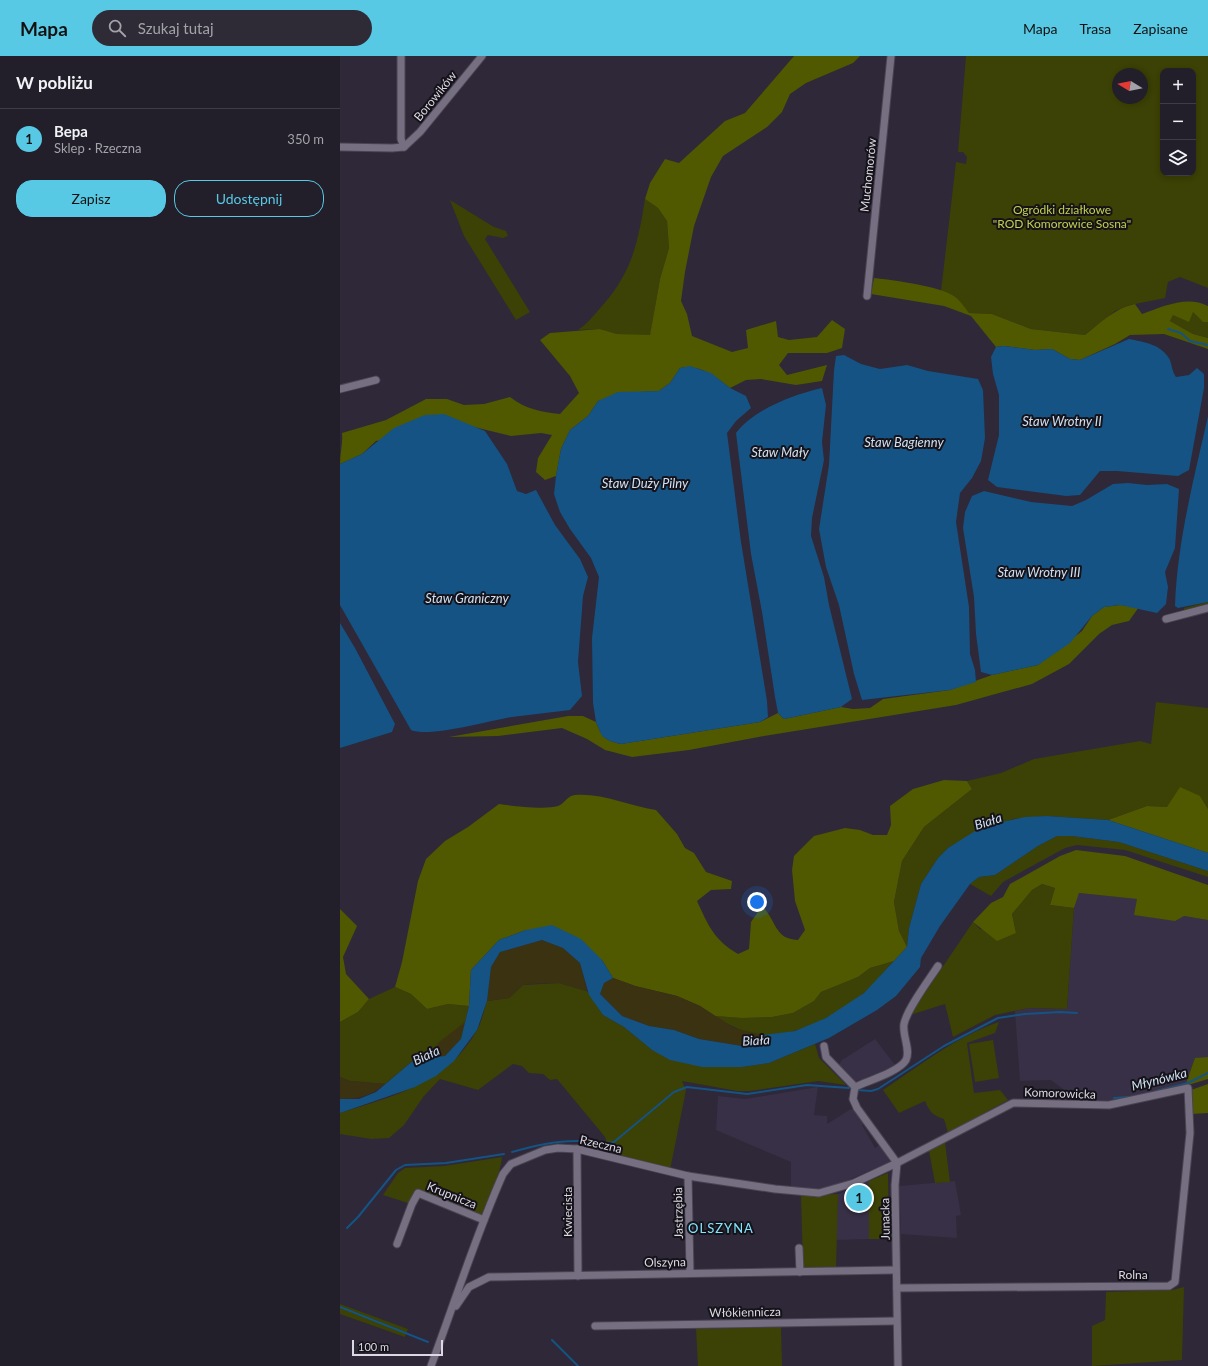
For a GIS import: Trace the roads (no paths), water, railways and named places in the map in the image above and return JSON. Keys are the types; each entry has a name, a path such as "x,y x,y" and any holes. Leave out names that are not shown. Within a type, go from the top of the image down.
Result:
{"street":[{"path":"340,147 404,147 401,139 401,56"},
{"name":"Borowików","path":"404,147 420,132 482,56"},
{"name":"Muchomorów","path":"867,296 891,56"},
{"path":"340,389 376,380"},
{"path":"1166,619 1208,608"},
{"path":"855,1087 899,1068 906,1060 907,1051 904,1034 907,1014 938,966"},
{"path":"824,1046 826,1057 855,1087"},
{"path":"855,1087 853,1099 857,1108 897,1163"},
{"name":"Komorowicka","path":"897,1163 1013,1103 1109,1105 1188,1088"},
{"name":"Rolna","path":"897,1288 1169,1286 1174,1282 1190,1133 1188,1088"},
{"name":"Rzeczna","path":"431,1366 484,1220 503,1174 512,1164 545,1150 558,1148 577,1149 688,1176 775,1189 819,1193 854,1183 897,1163"},
{"name":"Kwiecista","path":"577,1149 578,1276"},
{"name":"Junacka","path":"897,1163 895,1185 897,1288 896,1321 898,1366"},
{"name":"Jastrzębia","path":"688,1176 690,1273"},
{"name":"Krupnicza","path":"397,1244 412,1204 418,1193 484,1220"},
{"path":"800,1248 800,1272"},
{"name":"Olszyna","path":"451,1314 469,1287 489,1277 896,1270"},
{"name":"Włókiennicza","path":"595,1326 896,1321"}],"water":[{"name":"Staw Wrotny II","path":"1129,339 1152,345 1162,350 1170,360 1176,377 1189,375 1197,368 1204,374 1204,388 1189,470 1178,476 1100,471 1080,495 1066,496 997,487 988,480 999,435 999,395 993,374 991,357 996,347 1004,346 1035,350 1052,349 1070,359 1080,360"},
{"name":"Staw Bagienny","path":"844,355 861,364 880,369 907,365 928,371 978,379 983,390 985,438 981,461 972,478 960,493 956,522 969,607 970,654 975,670 976,682 950,690 862,700 854,674 839,605 826,567 819,529 829,465 836,356"},
{"name":"Staw Duży Pilny","path":"690,366 711,373 730,388 746,396 751,408 736,421 727,433 741,542 767,701 768,717 760,722 621,744 610,741 602,736 596,722 593,703 592,638 599,577 591,558 570,529 560,512 554,494 556,476 561,449 570,430 588,416 598,401 618,392 659,391 670,383 680,368"},
{"name":"Staw Mały","path":"822,388 826,405 822,442 824,460 812,518 811,536 824,577 829,605 852,699 841,707 784,719 778,713 751,554 736,433 753,417 775,404"},
{"name":"Staw Graniczny","path":"444,414 485,431 507,464 517,491 526,494 536,490 555,525 580,559 588,577 583,596 578,662 582,696 570,710 512,717 460,728 431,732 411,730 340,605 340,464 362,454 394,428 425,415"},
{"path":"1208,416 1208,602 1178,608 1175,606 1179,558 1192,487"},
{"name":"Staw Wrotny III","path":"1128,483 1147,485 1167,484 1179,489 1175,548 1165,572 1168,587 1166,604 1157,613 1120,605 1104,607 1092,616 1070,643 1038,665 992,675 981,672 976,634 974,597 963,528 965,512 972,496 984,491 1031,502 1072,506 1086,500 1113,484"},
{"path":"340,623 355,648 395,724 392,732 340,748"},
{"name":"Biała","path":"1047,816 1108,820 1208,853 1208,871 1119,842 1072,836 1057,836 1038,846 995,875 979,877 970,884 940,926 921,958 920,967 896,996 877,1010 829,1038 769,1063 742,1067 702,1067 670,1060 652,1050 624,1027 603,1015 589,995 580,963 563,948 542,940 500,952 491,967 487,1001 477,1030 454,1061 436,1076 415,1087 340,1113 340,1099 359,1099 376,1092 415,1059 445,1056 461,1039 469,1006 471,970 499,940 526,930 552,925 581,939 602,960 613,978 604,983 600,994 622,1016 649,1026 674,1030 699,1039 742,1046 750,1044 763,1035 795,1031 826,1018 864,993 907,947 909,928 921,884 938,858 948,848 983,826 1025,817"}],"waterway":[{"path":"1168,329 1181,333 1190,341 1208,345"},
{"path":"857,1090 871,1091 878,1089 944,1046 998,1018 1025,1014 1060,1012 1077,1013"},
{"name":"Młynówka","path":"1156,1091 1188,1083 1208,1073"},
{"path":"512,1152 560,1142 614,1142 674,1092 687,1087 747,1094 807,1085 849,1088"},
{"name":"Młynówka","path":"1114,1098 1128,1097"},
{"path":"347,1228 358,1217 396,1170 405,1165 446,1163 504,1154"},
{"path":"340,1307 428,1342"},
{"path":"552,1340 578,1366"}],"place":[{"name":"Bepa","path":"859,1198"}],"district":[{"name":"OLSZYNA","path":"721,1228"}],"park label":[{"name":"Ogródki działkowe \"ROD Komorowice Sosna\"","path":"1062,216"}]}
